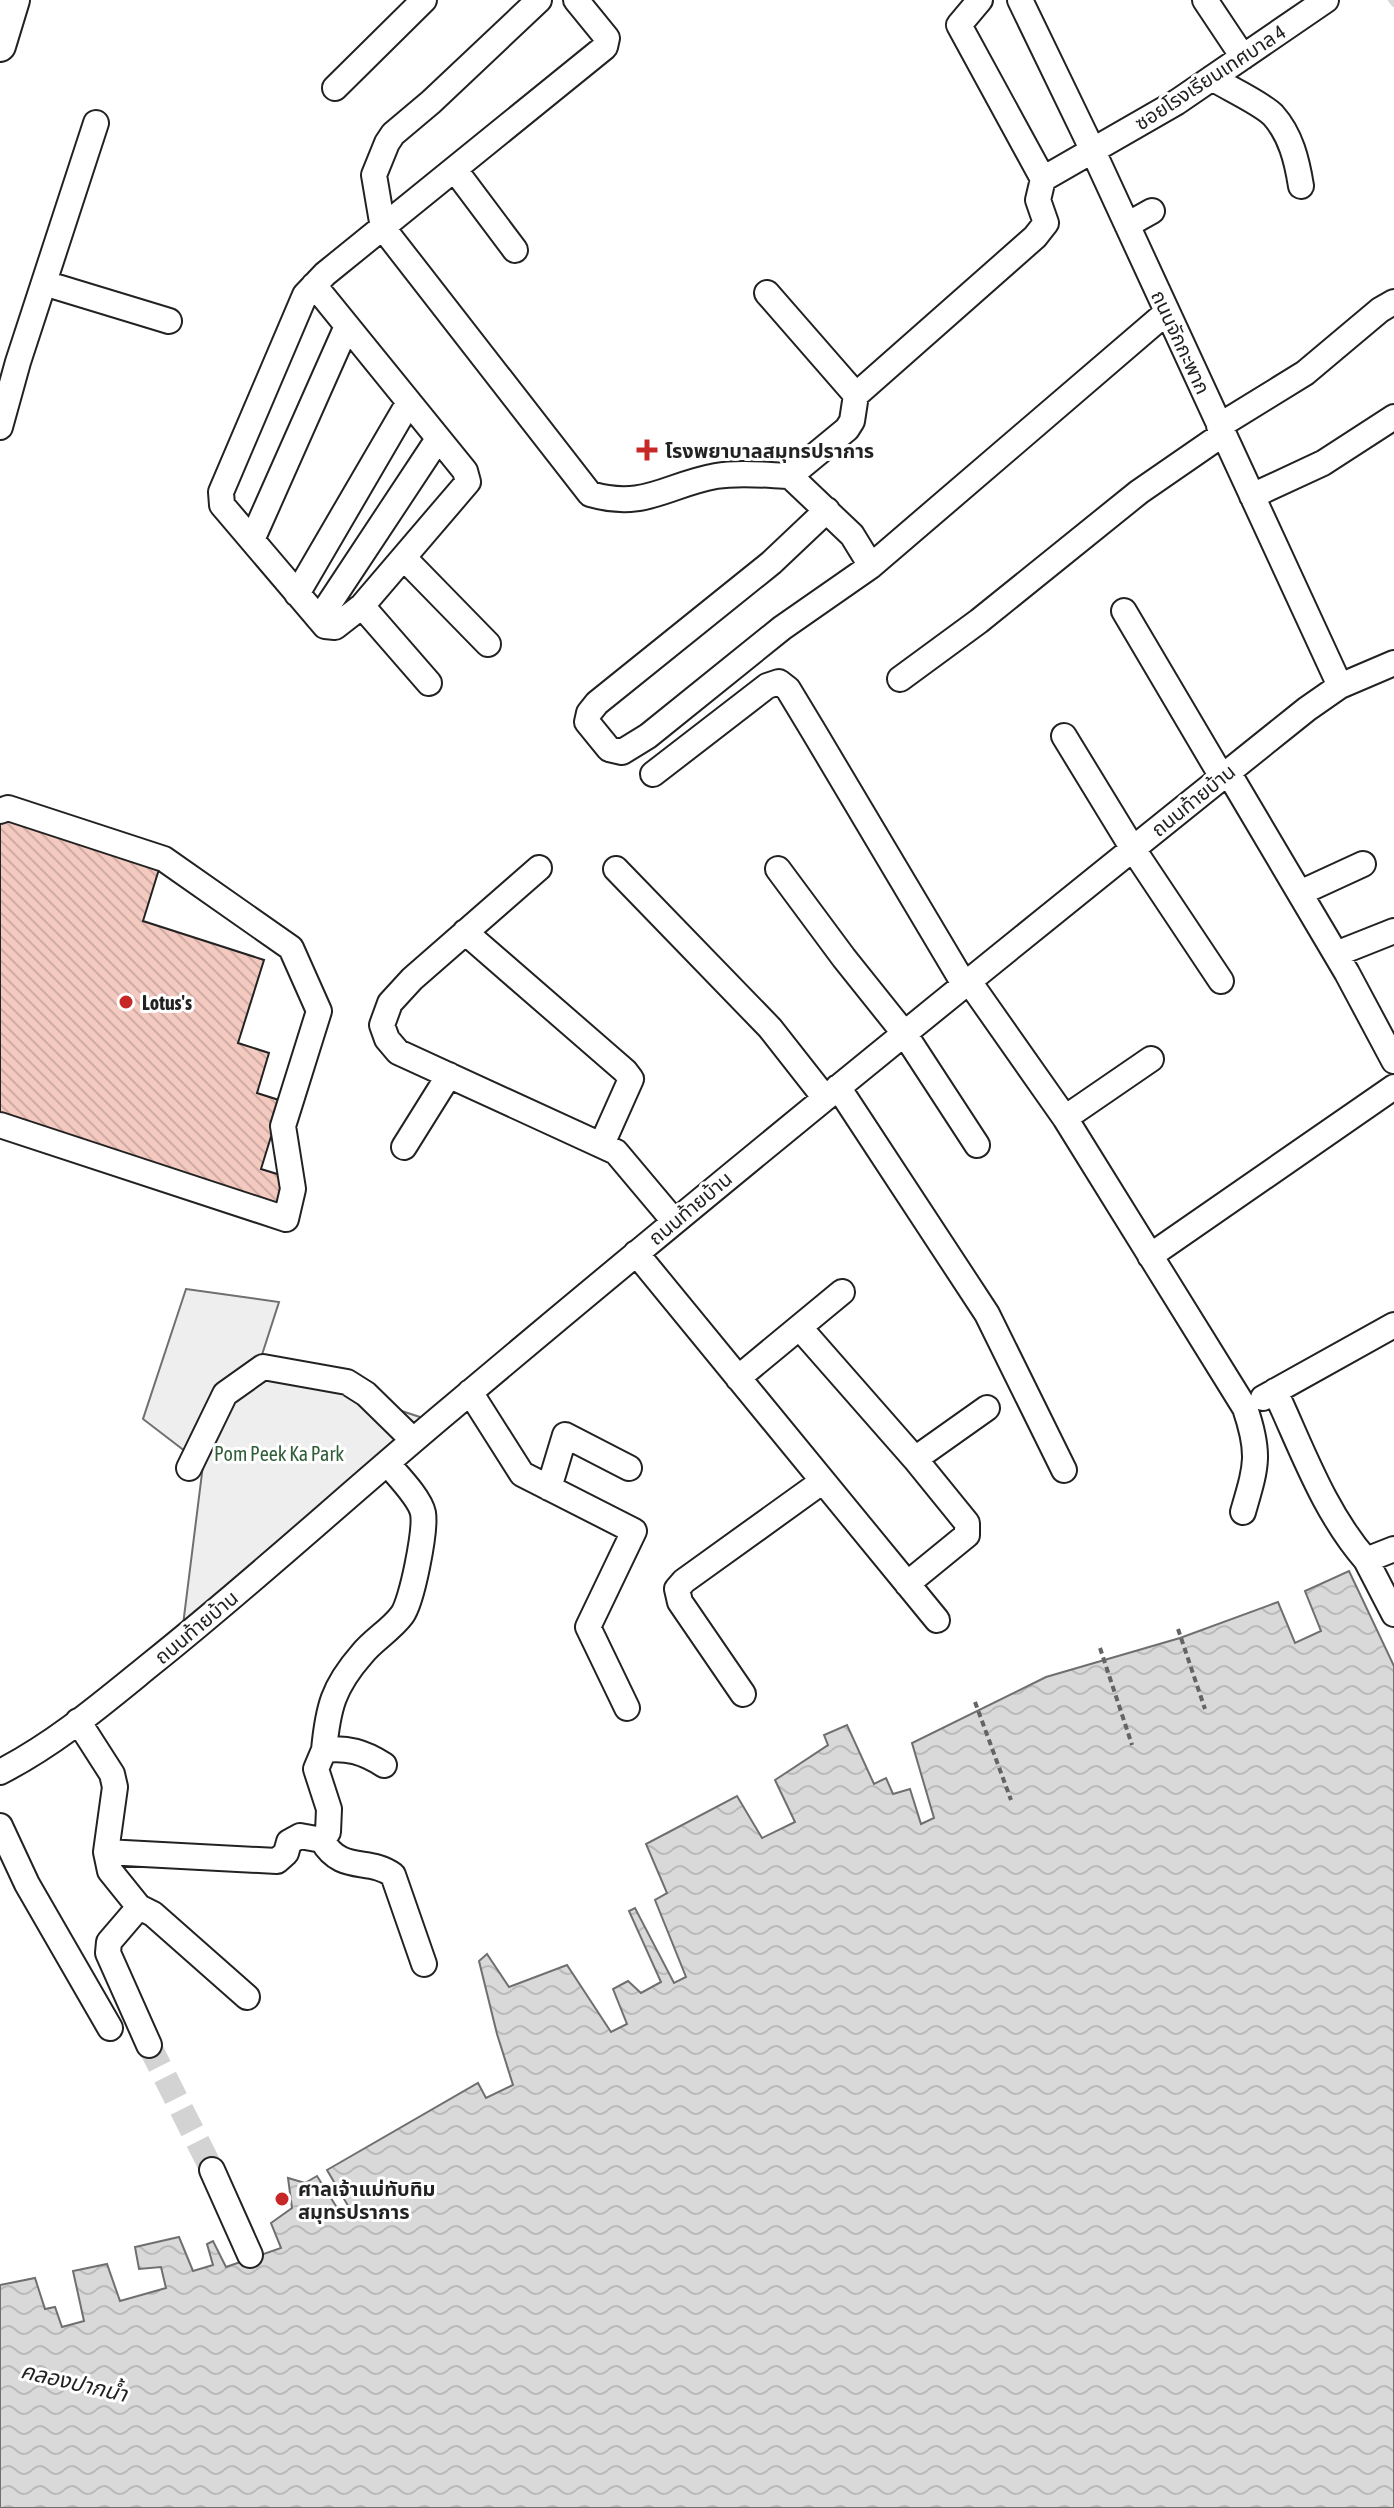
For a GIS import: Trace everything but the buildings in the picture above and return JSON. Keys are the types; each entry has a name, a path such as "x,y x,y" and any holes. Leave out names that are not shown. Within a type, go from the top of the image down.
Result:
{"main road":[{"path":"0,46 14,0"}],"street":[{"path":"335,88 424,0"},
{"path":"539,0 393,134 374,175 383,228 590,494 609,500 637,500 717,476 790,476 847,429 852,421 856,395 1035,237 1046,223 1038,200 1043,179 959,25 980,0"},
{"path":"314,285 465,471 468,482 362,606 335,627 325,626 297,594 222,505 221,492 305,295 314,285 605,47 607,38 576,0"},
{"name":"ถนนจักกะพาก","path":"1020,0 1340,686"},
{"path":"1205,0 1243,57"},
{"name":"ซอยโรงเรียนเทศบาล 4","path":"1043,179 1177,102 1321,1"},
{"path":"1212,78 1271,113 1286,134 1296,158 1301,186"},
{"path":"0,427 96,123"},
{"path":"455,170 515,250"},
{"path":"1127,225 1152,211"},
{"path":"44,283 169,321"},
{"path":"767,293 856,395"},
{"path":"900,679 979,621 1139,492 1221,430 1305,373 1380,310 1394,302"},
{"path":"827,510 771,563 597,703 589,713 587,722 598,737 613,751 628,750 648,736 782,628 871,566 1167,312"},
{"path":"252,540 347,326"},
{"path":"297,594 409,402"},
{"path":"1252,496 1323,463 1394,417"},
{"path":"319,619 438,439"},
{"path":"790,476 852,535 871,566"},
{"path":"404,558 488,644"},
{"path":"362,606 429,683"},
{"path":"1124,611 1300,893 1394,1061"},
{"name":"ถนนท้ายบ้าน","path":"0,1772 34,1755 181,1641 413,1440 674,1221 1307,709 1340,686 1394,663"},
{"path":"653,774 767,686 779,682 788,689 966,982 1065,1118 1245,1408 1254,1433 1257,1463 1243,1512"},
{"path":"1064,736 1133,849 1221,981"},
{"path":"0,811 8,808 164,859 291,948 319,1011 283,1126 293,1189 286,1219 0,1125"},
{"path":"1300,893 1363,864"},
{"path":"539,868 412,979 390,1003 382,1025 387,1039 398,1052 616,1152 674,1221"},
{"path":"616,869 832,1092 987,1314 1064,1470"},
{"path":"778,869 904,1033 977,1145"},
{"path":"1336,954 1394,931"},
{"path":"465,932 631,1079 602,1144"},
{"path":"1065,1118 1151,1059"},
{"path":"404,1147 449,1075"},
{"path":"1150,1256 1394,1087"},
{"path":"636,1253 937,1620"},
{"path":"738,1378 842,1292"},
{"path":"1245,1408 1394,1325"},
{"path":"800,1328 967,1523 967,1535 907,1584"},
{"path":"189,1468 225,1394 263,1367 347,1382 366,1394 413,1440"},
{"path":"1275,1391 1334,1516 1347,1538 1366,1560 1394,1614"},
{"path":"470,1392 522,1474 634,1531 588,1627 627,1708"},
{"path":"915,1459 987,1408"},
{"path":"549,1488 565,1435 629,1468"},
{"path":"322,1840 328,1832 329,1809 316,1769 324,1750 327,1713 337,1689 361,1654 403,1614 419,1559 423,1513 417,1500 387,1463"},
{"path":"743,1694 680,1602 677,1589 823,1481"},
{"path":"1366,1560 1394,1549"},
{"path":"78,1721 112,1774 115,1787 106,1852 110,1871 139,1907 153,1914 247,1997"},
{"path":"324,1750 342,1747 370,1755 384,1765"},
{"path":"0,1826 27,1884 110,2028"},
{"path":"106,1852 277,1861 286,1853 289,1842 300,1836 322,1840 329,1852 342,1860 384,1868 393,1875 424,1964"},
{"path":"139,1907 109,1942 108,1953 149,2045"},
{"path":"212,2170 250,2255"}],"path":[{"path":"1178,1629 1205,1709"},
{"path":"1100,1648 1132,1745"},
{"path":"975,1702 1011,1800"}],"green space":[{"name":"Pom Peek Ka Park","path":"186,1289 279,1302 259,1364 435,1422 181,1641 203,1465 143,1419"}],"water":[{"name":"คลองปากน้ำ","path":"1349,1571 1394,1666 1394,2508 0,2508 0,2285 35,2278 45,2309 55,2307 62,2327 84,2321 73,2271 107,2264 120,2301 166,2288 161,2267 139,2269 135,2247 179,2237 193,2271 213,2265 207,2244 213,2241 226,2267 281,2248 271,2223 292,2208 288,2178 305,2183 317,2176 341,2214 350,2209 327,2170 478,2083 486,2098 513,2085 479,1961 487,1954 509,1987 567,1965 611,2032 627,2024 613,1989 628,1981 641,1993 661,1982 629,1911 635,1908 674,1983 686,1977 655,1900 667,1893 646,1844 737,1796 762,1838 795,1822 775,1780 828,1745 824,1735 847,1725 874,1784 886,1778 893,1794 910,1789 921,1824 934,1818 912,1743 1046,1677 1180,1638 1278,1602 1295,1643 1321,1631 1305,1591"}],"waterway":[{"path":"1391,0 1394,4"}],"tunnel":[{"path":"149,2045 212,2170"}],"place":[{"name":"โรงพยาบาลสมุทรปราการ","path":"647,450"},
{"name":"Lotus's","path":"126,1002"},
{"name":"ศาลเจ้าแม่ทับทิม สมุทรปราการ","path":"282,2199"}]}
